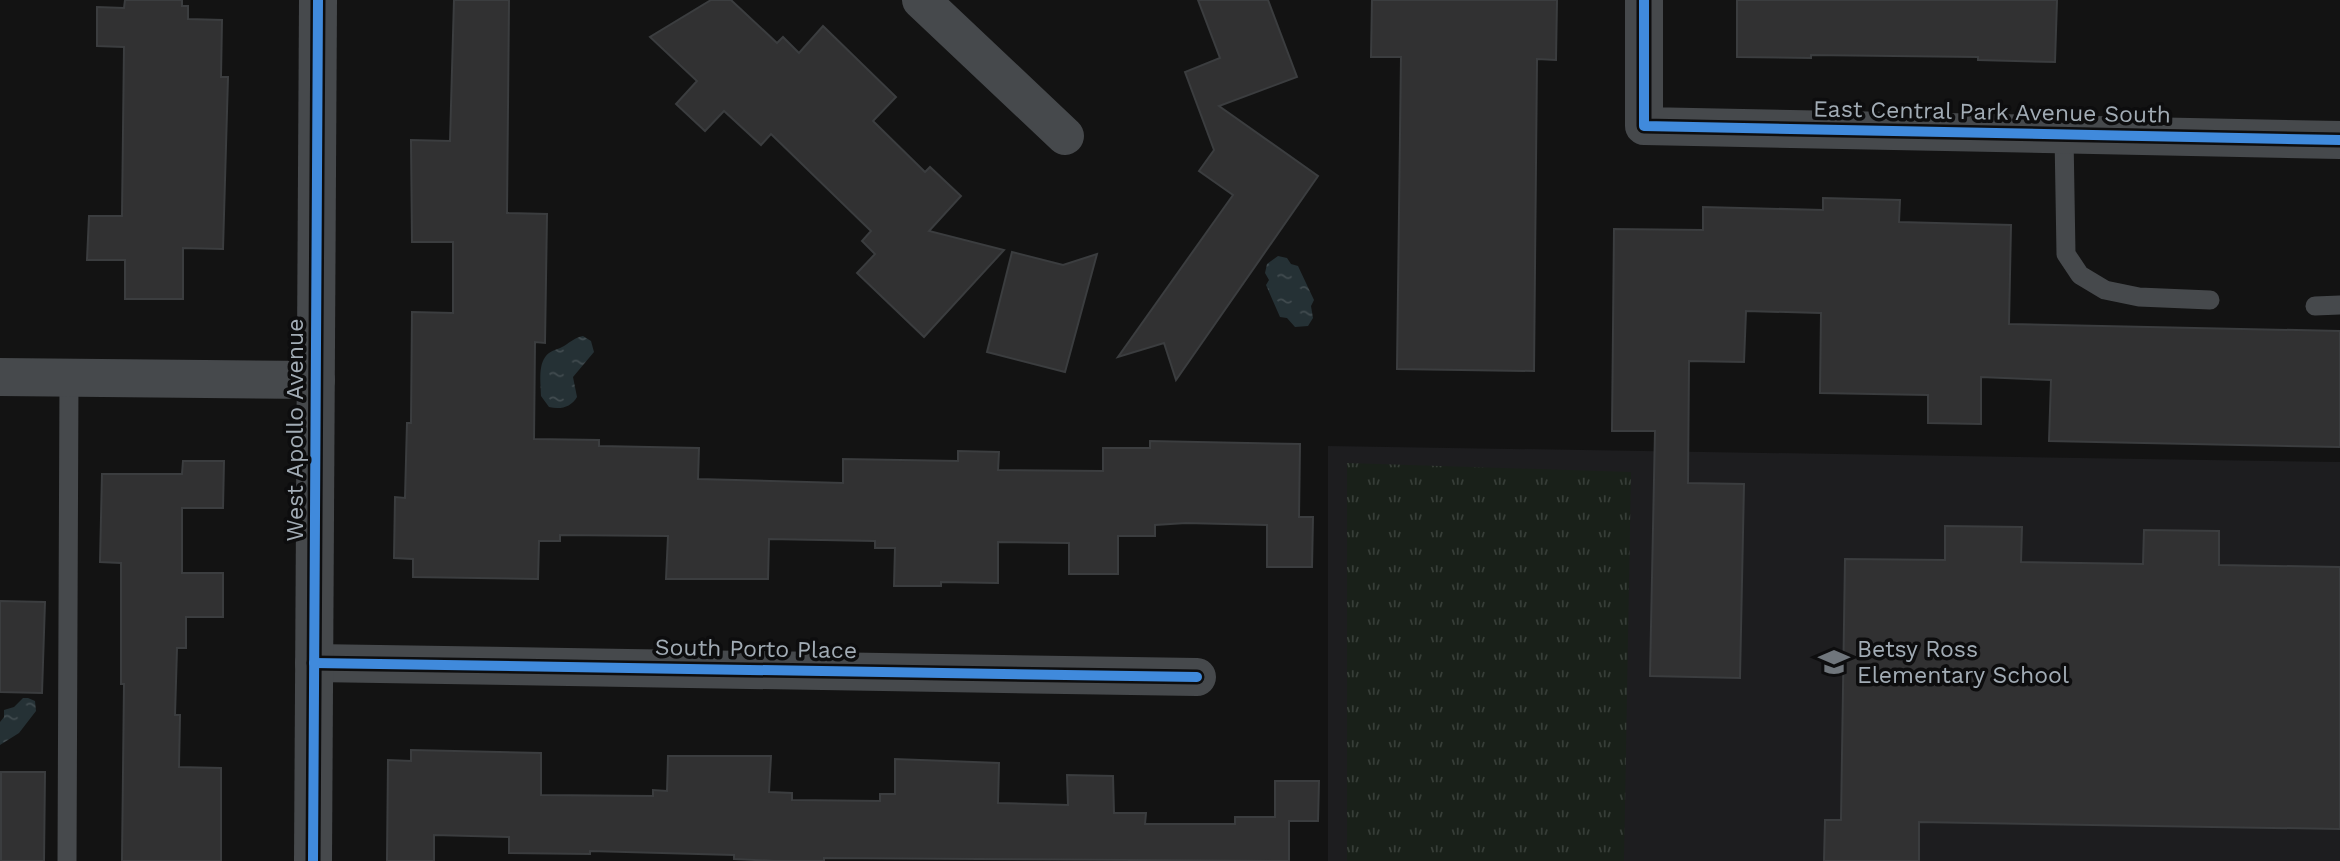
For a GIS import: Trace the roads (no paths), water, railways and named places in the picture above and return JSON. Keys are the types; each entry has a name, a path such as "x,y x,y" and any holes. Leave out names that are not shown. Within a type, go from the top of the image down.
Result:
{"street":[{"name":"West Apollo Avenue","path":"313,861 318,0"},
{"path":"921,0 1065,136"},
{"name":"East Central Park Avenue South","path":"1644,0 1644,126 2340,140"},
{"path":"0,377 316,380"},
{"name":"South Porto Place","path":"314,663 1197,677"}],"lane":[{"path":"2064,135 2066,254 2080,275 2105,290 2139,297 2210,300"},
{"path":"2315,306 2340,305"},
{"path":"66,861 69,377"}],"water":[{"path":"1278,256 1287,258 1291,264 1298,266 1314,300 1311,306 1313,318 1308,326 1295,327 1287,318 1280,317 1266,285 1269,280 1265,273 1267,264"},
{"path":"583,336 591,341 594,352 573,377 577,397 565,407 549,407 541,396 540,373 545,357"},
{"path":"23,698 35,701 36,711 19,733 0,745 0,722 4,717 4,710 14,707"}],"place":[{"name":"Betsy Ross Elementary School","path":"1834,662"}]}
